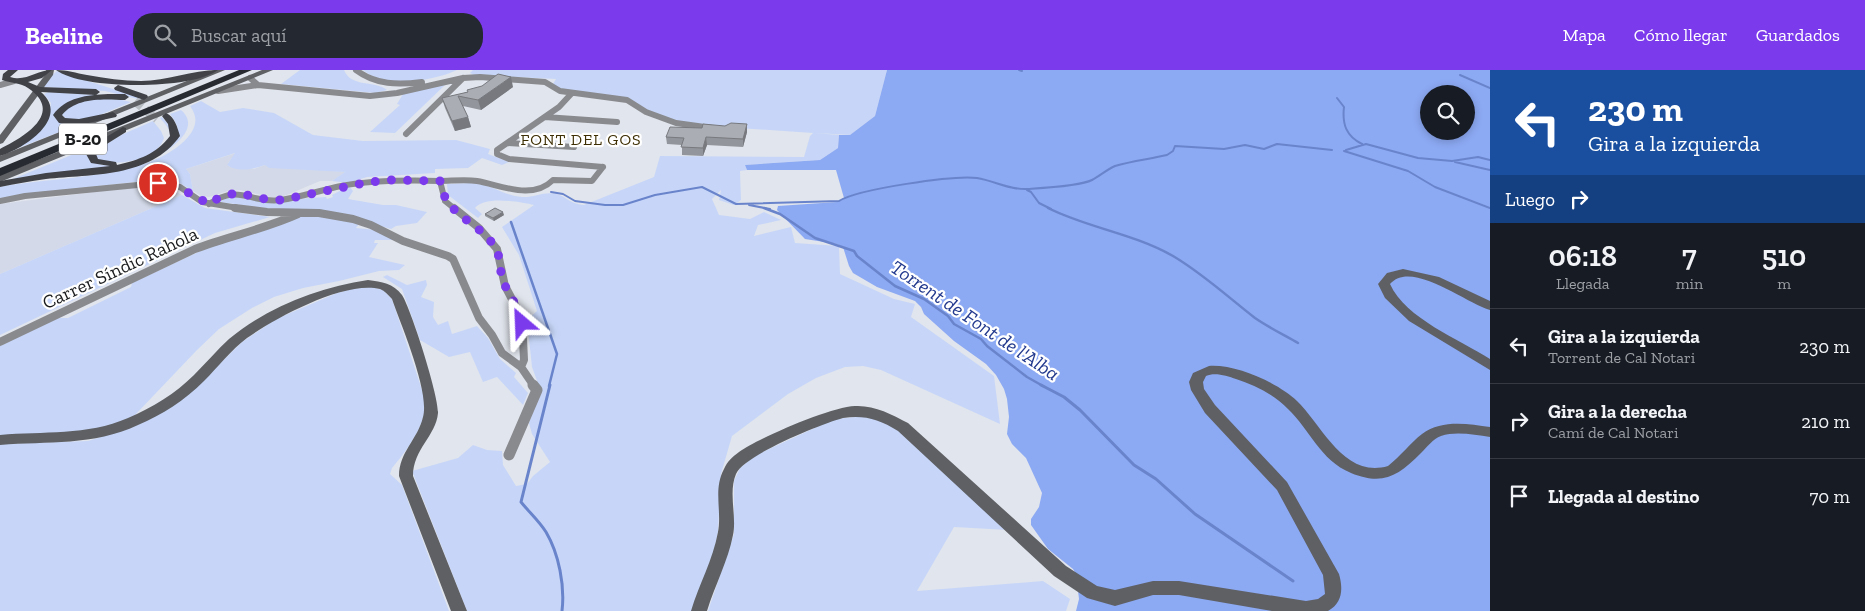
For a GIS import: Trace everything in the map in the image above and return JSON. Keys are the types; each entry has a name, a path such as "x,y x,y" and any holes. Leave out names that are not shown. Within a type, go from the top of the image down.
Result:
{"highway":[{"name":"B-20","path":"0,166 235,70"},
{"path":"222,89 260,70"},
{"name":"B-20","path":"0,172 249,74"}],"main road":[{"path":"5,81 7,74 14,70"},
{"path":"5,81 37,77 49,70"},
{"path":"60,70 144,97"},
{"path":"85,77 127,83 149,83 182,79 214,70"},
{"path":"5,81 36,89 108,93 134,101"},
{"path":"0,153 28,137 45,119 49,108 47,102 36,89"},
{"path":"113,115 73,122 62,121 57,115 62,108 79,101 96,98 125,97"},
{"path":"0,184 43,176 109,169 149,159 165,150 175,136 174,129 162,118 167,138 164,145 155,152 134,161 114,164 100,164 92,159 91,154 95,148 123,130"}],"street":[{"path":"1,139 36,89 49,75 49,70"},
{"path":"0,159 221,70"},
{"path":"0,179 222,89 249,74 269,70"},
{"path":"356,70 364,77 392,84 426,82 464,76 545,82 560,91 627,100 646,112 676,123 717,128"},
{"path":"249,74 252,81 260,85"},
{"path":"222,89 260,85 357,95 389,94 464,76"},
{"path":"406,134 464,76"},
{"path":"389,94 394,88 392,84"},
{"path":"553,180 592,181 603,167 509,159 497,154 496,150 559,107 572,93"},
{"path":"545,117 617,122"},
{"path":"507,142 574,147"},
{"path":"209,204 221,196 232,193 266,200 281,200 369,182 392,180 480,181 508,190 521,191 549,184 553,180 552,178 559,164"},
{"path":"440,181 446,201 478,228 494,245 499,254 500,268 505,286 522,318 524,360 521,367"},
{"path":"0,201 35,195 158,183 176,186 209,204 284,213 319,213 353,219 372,225 403,241 436,251 453,259 479,318 492,335 502,354 521,367 537,390 509,455"},
{"name":"Carrer Síndic Rahola","path":"0,342 189,252 257,228 276,220 284,213"},
{"name":"Carrer Síndic Rahola","path":"257,228 283,221 299,213"},
{"path":"1490,306 1441,282 1419,275 1394,275 1387,278 1384,284 1389,295 1412,317 1490,366"},
{"path":"0,440 86,437 122,427 146,416 181,394 203,375 233,342 259,324 344,287 365,284 384,286 392,290 397,297 432,403 428,424 408,457 406,476 459,611"},
{"path":"699,611 725,537 727,527 727,482 734,464 744,455 756,449 838,412 855,410 872,412 891,419 903,427 1065,575 1086,590 1107,597 1122,597 1153,588 1170,587 1306,609 1325,605 1333,596 1334,589 1331,574 1292,502 1270,471 1228,430 1210,409 1197,386 1197,378 1201,373 1213,370 1222,371 1262,384 1298,410 1333,455 1364,470 1387,472 1398,467 1427,438 1436,433 1458,430 1490,432"}],"shaded area":[{"path":"300,70 344,70 347,76 358,82 376,85 387,90 375,93 281,84"},
{"path":"363,70 457,70 423,80 396,81 383,80"},
{"path":"473,70 887,70 875,116 850,135 815,133 839,135 838,148 820,160 745,165 747,170 740,171 741,200 734,205 719,200 721,190 712,199 719,215 750,219 764,212 781,220 758,225 754,236 791,227 795,243 839,246 840,274 894,299 915,304 911,317 994,376 1000,424 881,370 863,366 845,367 816,378 788,394 732,436 721,474 718,532 714,551 693,611 467,611 412,471 458,458 473,445 487,450 502,451 503,465 516,486 527,484 533,476 550,462 532,434 529,423 540,389 532,367 527,320 537,311 519,255 502,227 534,205 503,200 486,202 475,208 482,214 478,218 448,195 447,184 481,184 522,197 552,193 584,205 654,177 660,156 804,157 810,136 813,133 693,125 653,114 629,100 562,90 553,84 556,79 474,75 470,73"},
{"path":"887,70 1490,70 1490,611 1076,611 1079,599 1076,574 1073,569 1048,549 1031,525 1031,519 1039,507 1042,493 1026,458 1012,444 1007,434 1009,417 1007,399 996,375 986,364 954,341 924,314 921,307 915,301 877,287 853,273 843,247 837,244 805,239 777,210 778,206 837,202 844,198 836,170 747,170 745,165 820,160 838,148 839,135 850,135 875,116"},
{"path":"57,71 141,98 138,99 105,91 44,87 51,76"},
{"path":"446,84 395,133 370,132 400,105 397,104 403,94"},
{"path":"49,92 110,96 88,98 54,114 54,117 59,121 83,123 0,155 49,115 51,103 44,94"},
{"path":"97,98 131,102 95,117 68,121 60,113 73,104"},
{"path":"201,101 220,112 243,108 274,113 313,135 363,141 456,140 490,149 488,154 509,162 502,165 482,158 468,168 435,169 435,173 367,177 348,183 332,181 345,172 269,168 265,165 251,169 236,169 227,165 235,153 186,169 190,174 193,191 178,182 153,180 18,195 0,199 0,187 126,169 151,161 172,151 188,137 193,129 195,118 190,106"},
{"path":"181,110 186,116 187,130 178,142 159,155 175,142 178,132 175,121 170,114"},
{"path":"162,117 171,129 172,137 166,147 154,156 137,162 97,170 20,179 3,183 96,145 91,150 88,158 95,163 119,165 147,157 159,151 167,143 170,135 168,128 160,118"},
{"path":"153,121 164,138 154,152 136,160 117,163 99,162 93,153 121,135"},
{"path":"236,153 228,163 254,169 265,165 346,172 332,181 320,181 282,197 270,197 240,190 228,191 209,197 201,196 193,191 190,174 186,169"},
{"path":"142,186 168,188 182,195 0,274 0,204"},
{"path":"349,186 353,191 348,199 383,205 396,205 427,212 417,223 396,226 391,229 366,222 220,202 228,196 263,201 326,197 327,199"},
{"path":"182,195 205,208 270,217 215,233 0,335 0,274"},
{"path":"313,215 359,224 356,228 377,230 399,240 375,240 374,243 378,243 369,257 405,265 399,270 379,271 303,288 274,297 252,308 219,329 135,415 105,430 0,436 0,346 58,318 68,318 131,287 132,283 207,248 304,216"},
{"path":"387,275 407,285 426,280 427,285 421,297 434,302 433,317 438,325 448,321 452,334 477,326 488,338 500,359 516,373 514,377 528,393 523,405 497,377 483,382 470,352 449,357 420,340 402,289 383,277"},
{"path":"372,287 383,290 392,299 425,399 424,417 420,426 410,445 392,468 390,474 402,485 449,611 0,611 0,444 88,441 130,428 188,395 242,342 276,319 337,293"},
{"path":"867,416 897,428 1008,530 954,527 917,591 1043,581 1070,599 1066,611 708,611 734,534 734,481 740,468 754,456 834,419"}],"building":[{"path":"498,74 511,77 478,100 458,96 468,117 452,121 442,98 468,92 467,90 482,86"},
{"path":"731,123 747,124 743,139 706,137 703,148 681,147 684,138 666,137 670,127 702,128 703,124 725,126"},
{"path":"495,208 503,212 493,218 485,214"}],"waterway":[{"path":"1460,75 1490,88"},
{"path":"1337,98 1344,107 1346,129 1352,137 1362,144"},
{"path":"551,192 563,194 575,201 605,205 623,205 655,195 702,187 736,204 839,201 865,192 906,184 948,179 977,178 1021,189 1070,185 1092,180 1115,166 1167,155 1173,151 1175,146 1224,149 1245,145 1264,149 1277,144 1332,150"},
{"path":"1346,150 1366,144 1418,158 1452,161 1478,157 1490,160"},
{"path":"1344,151 1408,171 1435,187 1490,208"},
{"path":"1455,162 1490,170"},
{"path":"1027,190 1031,192 1039,203 1051,209"},
{"name":"Torrent de Font de l'Alba","path":"749,205 770,209"},
{"name":"Torrent de Font de l'Alba","path":"764,208 780,214 815,238 854,251 857,256 895,286 924,299 948,316 954,324 981,339 987,346 1027,377 1043,386"},
{"path":"1048,208 1079,221 1142,242 1173,256 1205,278 1255,318 1298,343"},
{"path":"511,222 557,354 549,386"},
{"path":"550,385 521,502 543,528 551,541 558,560 562,581 562,611"},
{"name":"Torrent de Font de l'Alba","path":"1041,385 1064,397 1080,410 1134,465 1156,479 1195,514 1293,581"}],"tunnel":[{"path":"135,101 157,119"}],"district":[{"name":"FONT DEL GOS","path":"581,139"}],"route":[{"path":"158,183 176,186 202,202 209,204 221,196 232,193 241,193 266,200 285,200 341,186 380,180 440,181 446,201 487,236 497,249 505,286 522,318 522,323"}]}
